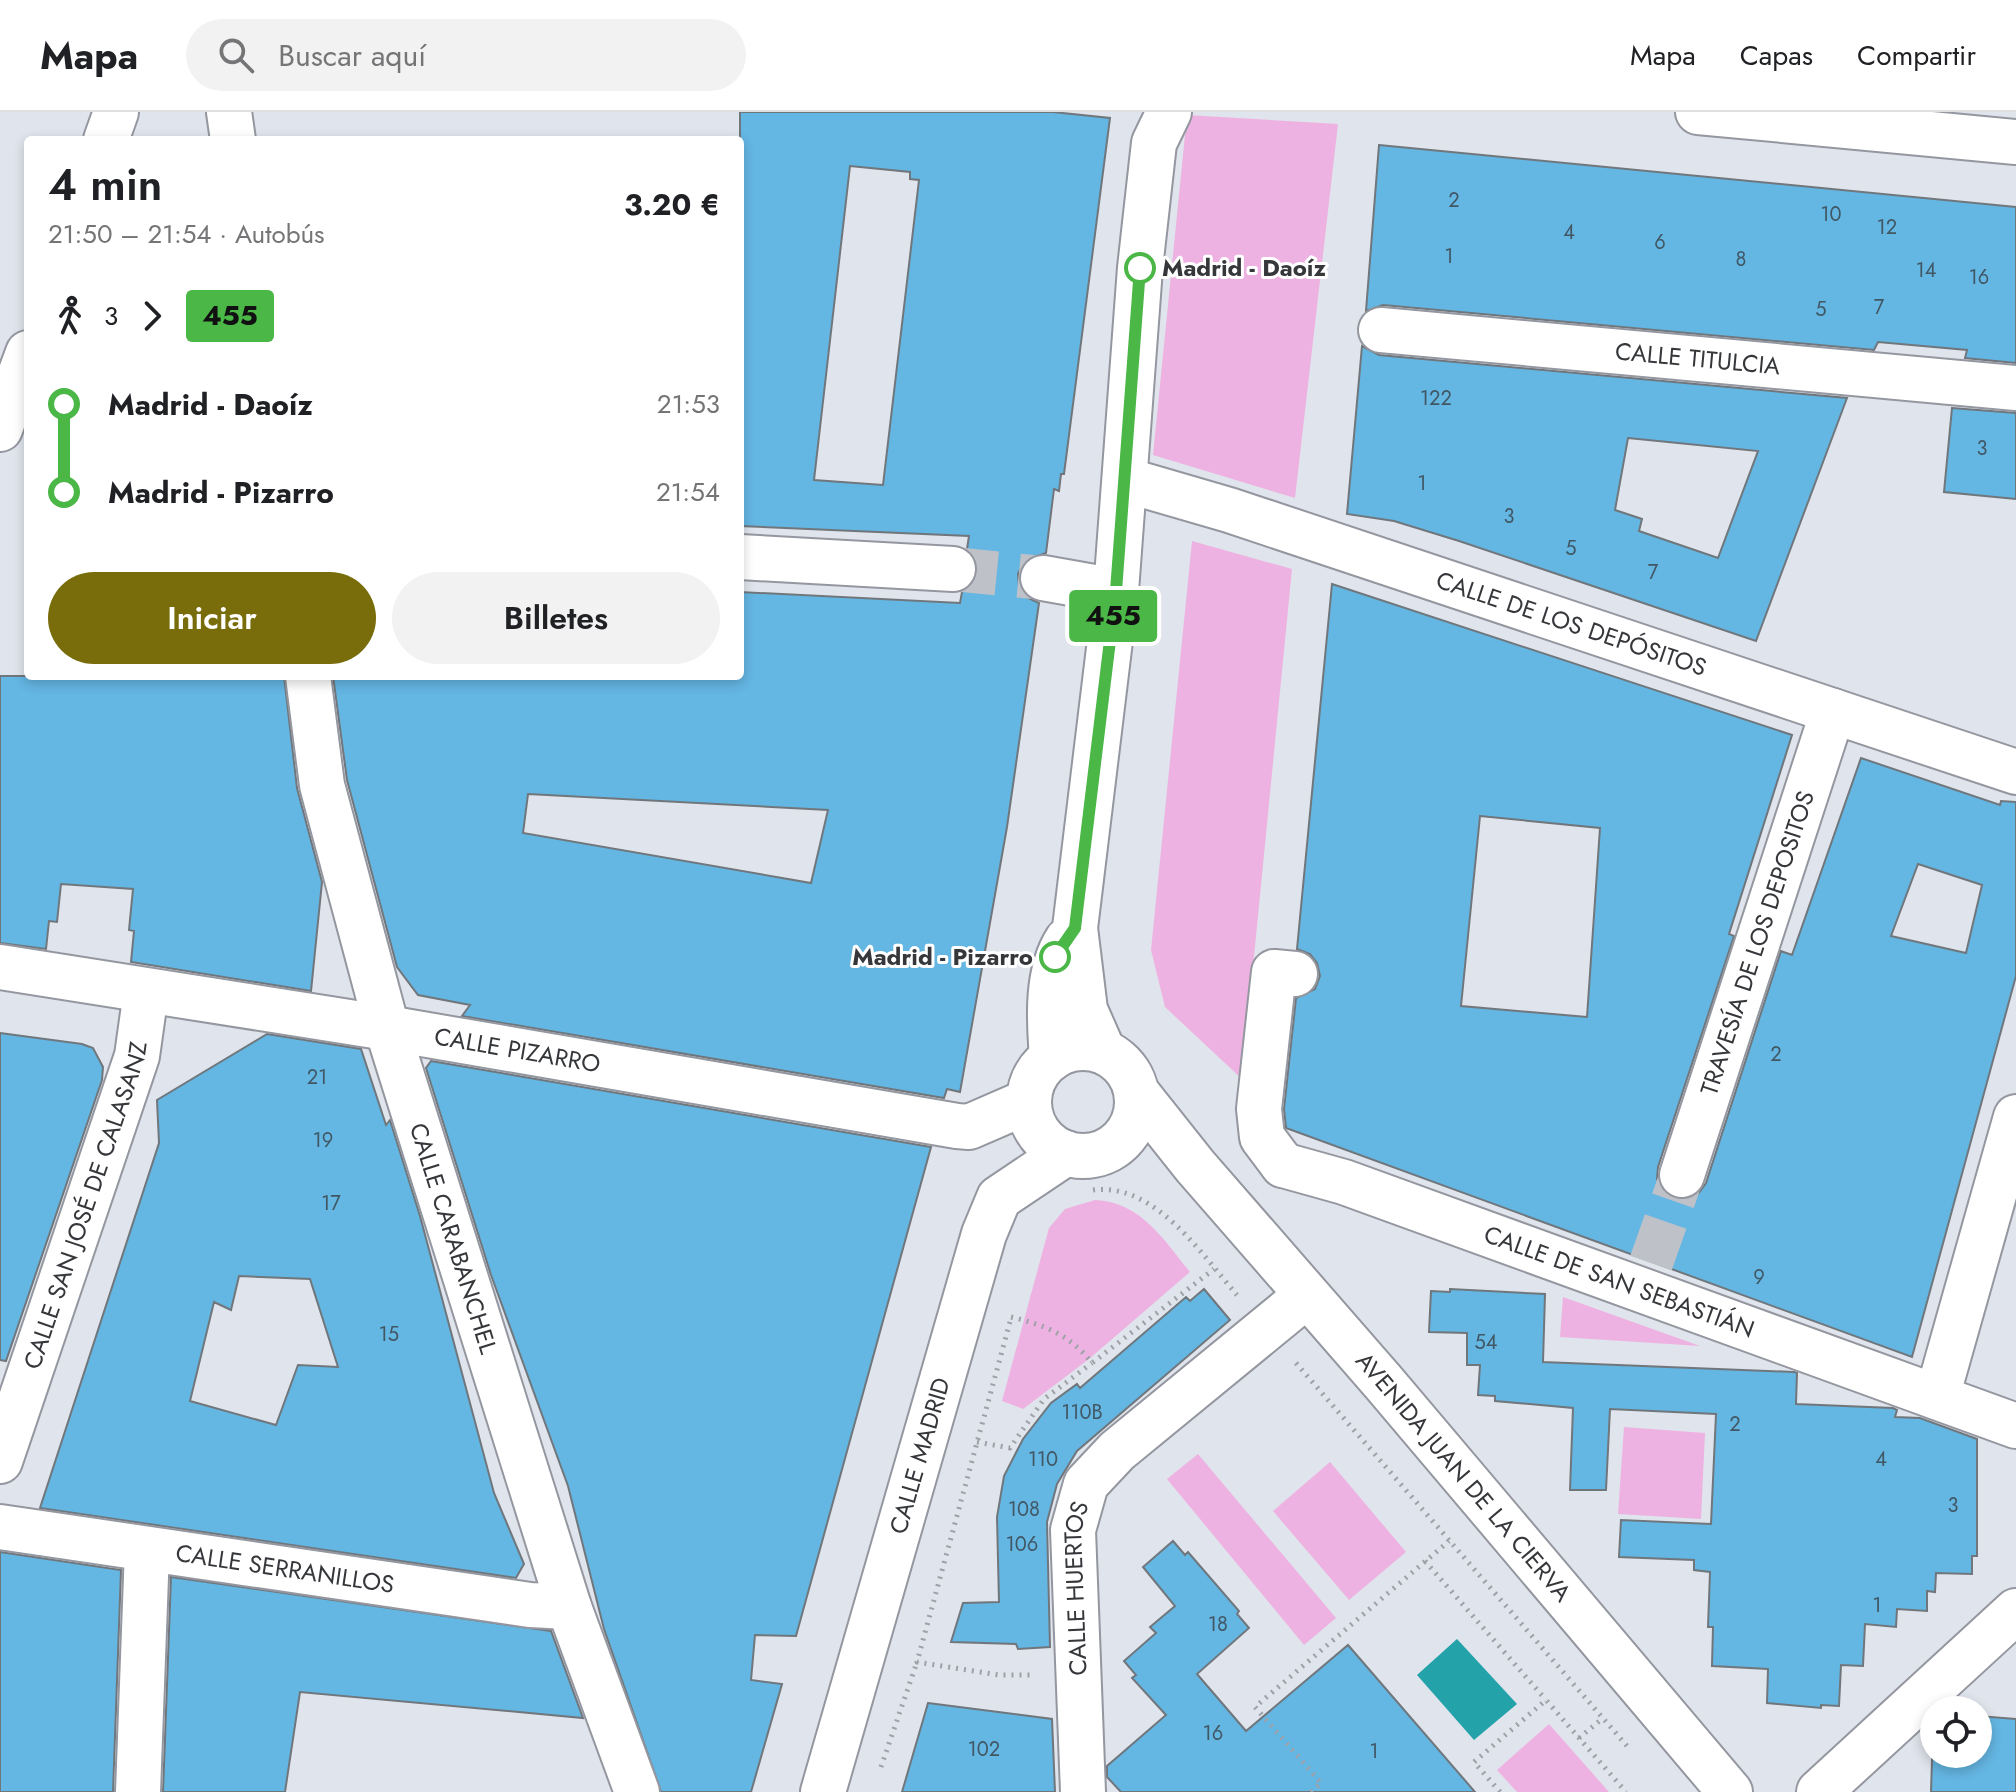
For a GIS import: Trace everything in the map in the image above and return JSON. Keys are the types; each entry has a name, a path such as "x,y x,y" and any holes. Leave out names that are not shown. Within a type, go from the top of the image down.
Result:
{"street":[{"path":"107,136 116,112"},
{"path":"229,112 232,136"},
{"path":"1698,112 2016,142"},
{"path":"1103,1051 1085,1010 1075,928 1116,591 1140,268 1156,122"},
{"name":"CALLE TITULCIA","path":"1381,330 2016,388"},
{"path":"0,429 24,364"},
{"name":"CALLE DE LOS DEPÓSITOS","path":"1126,480 1259,520 2016,772"},
{"path":"744,557 953,569"},
{"path":"1043,578 1116,591"},
{"name":"CALLE CARABANCHEL","path":"309,680 322,785 387,1028 569,1607 637,1792"},
{"name":"TRAVESÍA DE LOS DEPOSITOS","path":"1682,1175 1833,711"},
{"path":"1052,1058 1050,1027 1055,957 1075,928"},
{"name":"CALLE PIZARRO","path":"0,967 387,1028 969,1127 1029,1101"},
{"path":"1241,1217 1283,1165 1262,1137 1259,1109 1274,972 1295,974"},
{"name":"CALLE SAN JOSÉ DE CALASANZ","path":"0,1461 137,1056 146,992"},
{"path":"1076,1048 1103,1051 1119,1061 1131,1075 1137,1093 1137,1112 1131,1129 1118,1144 1102,1153 1083,1156 1076,1172 1039,1133 1029,1101 1039,1070 1052,1058 1076,1048"},
{"name":"AVENIDA JUAN DE LA CIERVA","path":"1137,1093 1195,1166 1384,1383 1730,1792"},
{"path":"1937,1397 2016,1117"},
{"path":"1118,1144 1195,1166"},
{"name":"CALLE DE SAN SEBASTIÁN","path":"1283,1165 1646,1276 1937,1397 2016,1426"},
{"name":"CALLE MADRID","path":"823,1792 984,1234 999,1198 1076,1172"},
{"name":"CALLE HUERTOS","path":"1083,1792 1073,1530 1086,1484 1117,1451 1306,1296"},
{"name":"CALLE SERRANILLOS","path":"0,1527 515,1603 569,1607"},
{"path":"138,1792 147,1550"},
{"path":"1819,1792 2016,1611"}],"path":[{"path":"1076,1172 1100,1189 1136,1198 1165,1213 1630,1750"},
{"path":"977,1442 1010,1448 1044,1399 1214,1269"},
{"path":"877,1779 917,1662 1014,1304"},
{"path":"1011,1317 1039,1323 1061,1333 1092,1363"},
{"path":"1311,1792 1321,1783 1255,1707 1449,1541"},
{"path":"1425,1561 1626,1792"},
{"path":"917,1662 999,1675 1078,1675"},
{"path":"1500,1792 1474,1762 1546,1700"},
{"path":"1579,1738 1603,1718"}],"shaded area":[{"path":"1187,115 1338,124 1295,498 1153,455"},
{"path":"1192,541 1292,569 1242,1079 1165,1007 1151,950"},
{"path":"1095,1200 1125,1207 1150,1224 1190,1272 1089,1359 1023,1409 1002,1401 1049,1228 1065,1209"},
{"path":"1563,1297 1700,1346 1560,1337"},
{"path":"1624,1427 1705,1433 1701,1519 1618,1514"},
{"path":"1198,1454 1336,1618 1304,1645 1167,1479"},
{"path":"1330,1462 1406,1552 1349,1600 1273,1511"},
{"path":"1549,1724 1609,1792 1517,1792 1497,1770"}],"water":[{"path":"1457,1639 1517,1704 1474,1740 1417,1675"}],"building":[{"path":"740,112 1053,112 1110,118 1064,474 1061,474 1059,491 1054,489 1046,553 1024,561 1018,574 1019,586 1026,597 1039,603 1007,827 960,1092 947,1089 944,1098 462,1016 470,1005 418,995 397,967 347,780 334,680 744,680 744,592 960,603 962,592 974,582 978,570 976,558 967,549 969,536 744,526 744,136 740,136","holes":["850,166 910,172 910,179 919,180 883,485 814,480","528,794 828,810 811,883 523,833"]},
{"path":"1379,145 2016,207 2016,363 1965,358 1967,350 1878,342 1874,350 1383,305 1366,311"},
{"path":"1362,346 1379,355 1847,398 1756,641 1459,541 1394,521 1347,514","holes":["1628,438 1758,451 1718,558 1639,531 1642,519 1615,510"]},
{"path":"1952,408 2016,413 2016,499 1944,492"},
{"path":"1332,584 1792,735 1729,934 1734,936 1658,1167 1657,1179 1663,1191 1675,1199 1688,1199 1698,1194 1706,1183 1781,951 1792,955 1861,758 2000,805 2001,801 2016,802 2016,976 1912,1357 1286,1128 1284,1109 1296,998 1315,989 1320,976 1317,963 1310,954 1297,949","holes":["1480,816 1600,828 1587,1017 1461,1006","1918,864 1982,885 1966,953 1891,936"]},
{"path":"0,676 24,676 24,680 284,680 297,788 322,882 311,991 131,962 134,931 129,930 133,889 61,884 57,922 49,921 46,949 0,943"},
{"path":"0,1033 82,1044 93,1048 103,1067 102,1080 6,1361 0,1360"},
{"path":"267,1034 361,1049 386,1125 390,1120 420,1216 494,1493 524,1564 516,1578 40,1508 159,1143 157,1100","holes":["239,1276 310,1279 338,1367 298,1365 276,1425 190,1401 214,1302 231,1310"]},
{"path":"431,1061 931,1147 796,1636 755,1635 751,1680 782,1684 751,1792 661,1792 604,1629 568,1486 491,1275 426,1068"},
{"path":"1204,1289 1230,1320 1077,1451 1057,1484 1047,1522 1050,1647 1018,1649 1016,1644 951,1642 963,1603 999,1602 997,1517 1004,1476 1023,1439 1051,1403 1077,1384 1080,1388 1186,1297 1190,1301"},
{"path":"1450,1289 1545,1294 1543,1362 1794,1372 1797,1373 1796,1404 1893,1408 1897,1410 1895,1417 1920,1418 1977,1439 1977,1556 1972,1556 1972,1574 1936,1573 1935,1592 1927,1591 1927,1611 1897,1609 1896,1627 1865,1624 1863,1666 1841,1665 1839,1706 1821,1705 1821,1708 1767,1703 1768,1669 1712,1666 1713,1627 1708,1627 1710,1572 1694,1570 1694,1560 1619,1557 1621,1520 1711,1524 1716,1414 1610,1409 1606,1490 1570,1490 1573,1408 1495,1401 1495,1396 1478,1395 1480,1365 1467,1365 1467,1333 1429,1332 1431,1291 1450,1292"},
{"path":"1173,1541 1185,1555 1188,1552 1239,1611 1237,1614 1249,1628 1197,1674 1246,1731 1348,1645 1475,1792 1121,1792 1107,1777 1107,1766 1166,1715 1132,1678 1136,1675 1124,1661 1156,1633 1150,1627 1175,1606 1143,1567"},
{"path":"0,1552 121,1570 113,1792 0,1792"},
{"path":"171,1577 551,1631 583,1718 300,1692 285,1792 163,1792"},
{"path":"928,1703 1052,1719 1055,1792 902,1792"},
{"path":"1992,1717 2016,1719 2016,1792 1931,1792 1932,1768 1992,1768"}],"tunnel":[{"path":"953,569 1043,578"},
{"path":"1651,1263 1682,1175"}],"bus line":[{"name":"455","path":"1055,957 1075,928 1116,591 1140,268"}],"place":[{"name":"Madrid - Daoíz","path":"1140,268"},
{"name":"Madrid - Pizarro","path":"1055,957"}]}
